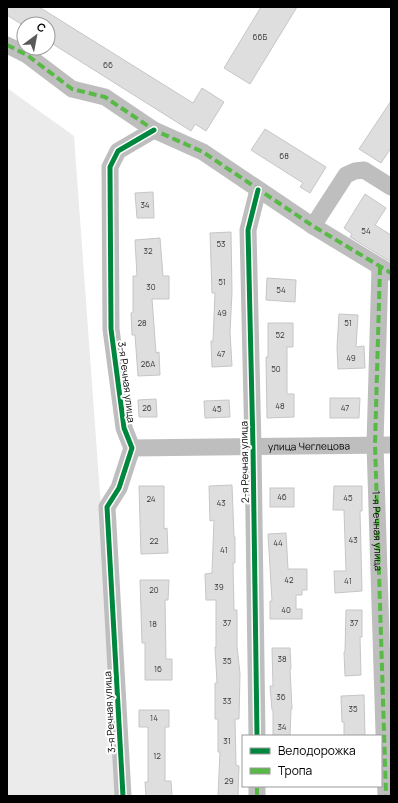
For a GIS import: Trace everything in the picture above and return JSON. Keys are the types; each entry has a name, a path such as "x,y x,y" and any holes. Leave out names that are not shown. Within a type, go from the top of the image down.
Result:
{"street":[{"path":"7,45 27,55 72,89 105,96 154,130 203,152 313,226 385,270"},
{"name":"3-я Речная улица","path":"123,796 107,507 118,488 132,448 124,428 111,329 110,167 118,151 154,130"},
{"path":"313,226 346,175 355,170 364,170 391,187"},
{"name":"2-я Речная улица","path":"257,735 248,230 258,190"},
{"name":"1-я Речная улица","path":"385,270 383,444 386,796"},
{"name":"улица Чеглецова","path":"132,448 383,444"}],"shaded area":[{"path":"7,88 74,136 122,796 7,796"}],"building":[{"path":"7,7 39,7 53,16 16,16 16,21 7,15"},
{"path":"261,7 297,7 250,84 224,68"},
{"path":"56,18 193,103 202,88 224,102 206,131 195,124 191,131 56,46"},
{"path":"391,101 391,148 381,163 359,149"},
{"path":"265,129 326,167 310,193 300,187 303,183 251,150"},
{"path":"153,192 154,218 137,218 135,193"},
{"path":"365,194 386,208 375,225 391,235 391,262 350,237 352,234 344,228"},
{"path":"231,232 232,292 230,332 232,366 212,367 211,341 213,341 215,293 212,293 210,233"},
{"path":"160,238 163,276 169,276 169,299 152,299 156,353 159,352 160,375 138,376 135,335 132,335 131,313 133,312 133,276 137,276 135,240"},
{"path":"267,278 296,280 295,302 266,300"},
{"path":"339,314 358,315 356,347 364,346 365,368 338,369 337,347"},
{"path":"268,323 293,323 293,347 287,347 287,394 294,394 294,417 267,418 266,357 268,357"},
{"path":"330,398 360,398 359,418 330,418"},
{"path":"156,399 157,417 139,417 138,400"},
{"path":"229,400 230,417 205,418 204,401"},
{"path":"232,485 235,537 235,563 233,563 234,610 237,610 237,646 240,674 239,719 235,719 236,765 239,766 238,796 218,796 220,752 218,752 218,719 215,719 215,683 217,683 215,647 216,600 206,600 205,574 212,573 214,520 210,521 209,486"},
{"path":"139,486 164,486 164,529 167,528 168,553 141,554"},
{"path":"334,486 362,486 362,511 360,511 362,591 335,593 334,571 346,571 344,510 333,510"},
{"path":"270,488 294,488 294,507 270,507"},
{"path":"286,533 288,569 307,569 307,590 302,590 302,595 296,595 296,609 302,609 302,619 270,619 270,601 272,601 268,534"},
{"path":"140,580 169,580 168,600 165,600 166,659 172,659 172,680 145,680 145,643 142,643"},
{"path":"346,610 362,610 362,637 360,637 361,675 345,676 344,652"},
{"path":"272,648 290,648 292,709 290,735 273,735 273,710 270,686 273,686"},
{"path":"364,695 365,735 344,735 341,696"},
{"path":"139,710 169,710 169,727 165,727 165,781 171,781 172,796 146,796 145,782 148,782 148,727 139,727"}],"marked path":[{"path":"7,45 27,55 72,89 105,97 154,130 203,152 313,226 391,273"},
{"path":"380,267 375,444 386,796"},
{"path":"257,787 257,796"}],"cycle path":[{"path":"123,796 107,507 119,488 132,448 124,428 111,329 110,167 118,151 154,130"},
{"path":"257,735 248,230 258,190"}]}
